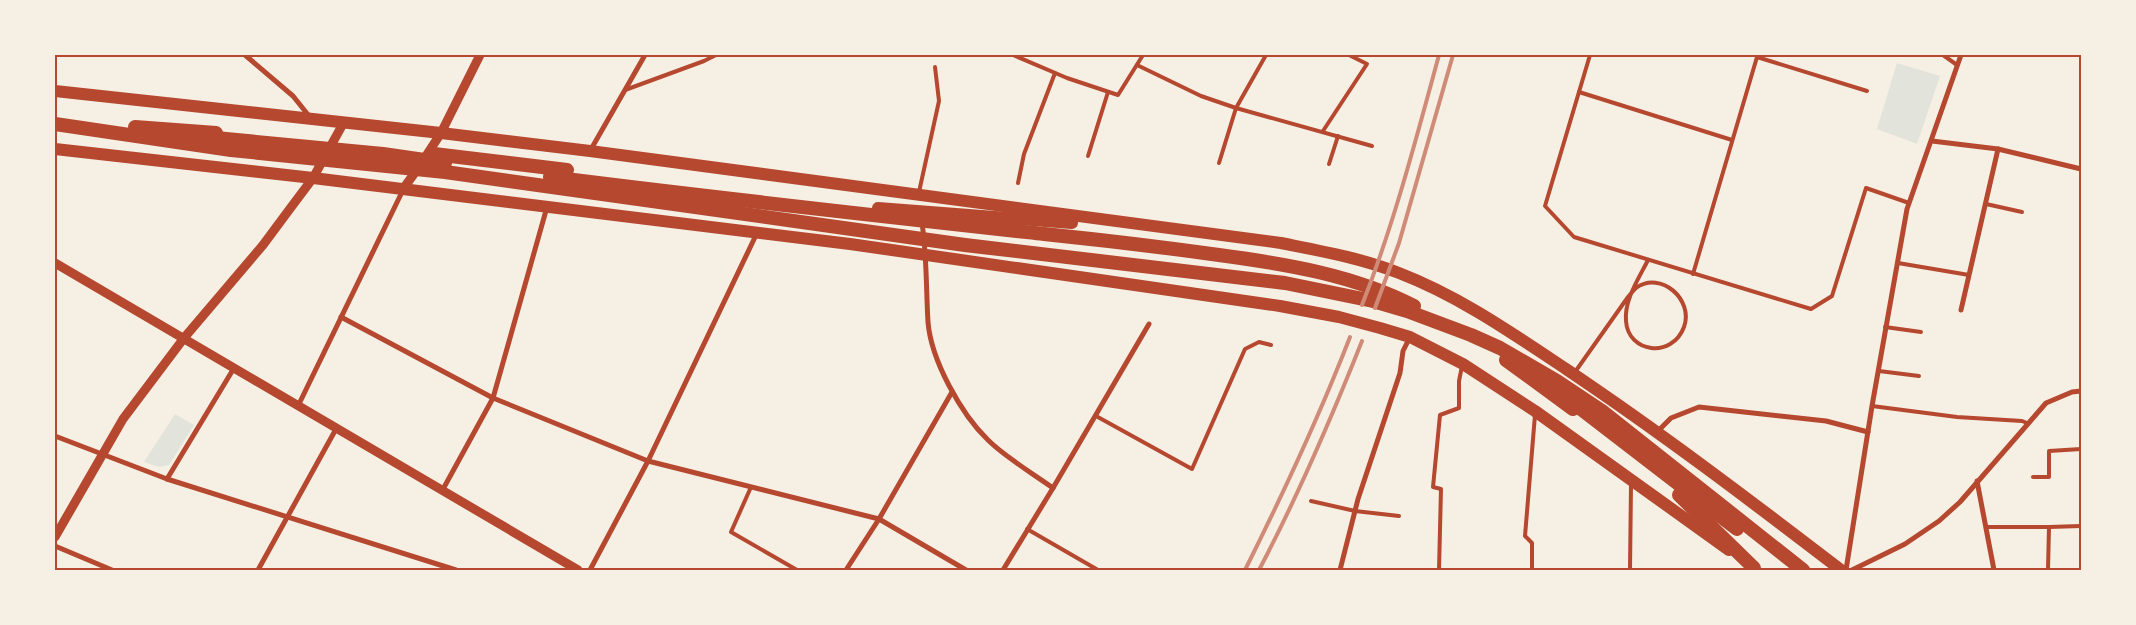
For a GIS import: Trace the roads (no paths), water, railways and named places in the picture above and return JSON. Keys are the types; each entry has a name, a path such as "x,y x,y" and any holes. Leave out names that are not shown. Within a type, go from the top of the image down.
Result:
{"highway":[{"path":"55,91 310,118 590,151 1281,243 1363,260 1400,273 1470,306 1629,411 1841,570"},
{"path":"55,124 391,148 878,208 1174,230"},
{"path":"55,124 100,132 185,136 383,154 704,196 1170,248 1260,260 1315,271 1359,283 1404,301 1445,321 1487,346 1631,454 1690,506 1756,569"},
{"path":"55,124 158,142 354,163 957,247 1191,274 1281,287 1370,307 1422,323 1469,341 1494,353 1552,388 1792,570"},
{"path":"55,124 230,150 445,172 965,245 1284,283 1373,301 1407,311 1472,335 1514,356 1557,381 1602,411 1804,570"},
{"path":"55,149 313,178 758,233 1280,306 1339,317 1410,338 1463,364 1535,411 1756,569"}],"street":[{"path":"245,55 293,96 310,118"},
{"path":"298,406 403,189 441,133 480,55"},
{"path":"590,151 645,55"},
{"path":"1846,570 1872,406 1909,202 1932,141 1960,55"},
{"path":"55,537 123,419 184,338 263,245 313,178 344,122"},
{"path":"1932,141 1998,149 2081,169"},
{"path":"1961,310 1998,149"},
{"path":"919,195 927,256 928,324 938,359 952,392 968,418 989,441 1053,488"},
{"path":"442,491 493,398 547,207"},
{"path":"590,570 648,461 758,233"},
{"path":"55,263 578,570"},
{"path":"341,317 493,398 648,461 878,519 966,570"},
{"path":"1003,570 1150,324"},
{"path":"1340,570 1355,511 1400,373 1403,351 1410,338"},
{"path":"167,479 234,368"},
{"path":"1852,570 1905,544 1940,521 1960,502 2046,403 2072,392 2081,391"},
{"path":"846,570 952,392"},
{"path":"1656,432 1671,418 1699,407 1826,421 1868,432"},
{"path":"258,570 336,429"},
{"path":"55,436 167,479 436,567 456,570"},
{"path":"1977,481 1994,570"},
{"path":"55,546 112,570"}],"lane":[{"path":"625,90 716,55"},
{"path":"1013,55 1020,56 1055,73 1118,95 1143,55"},
{"path":"1219,163 1236,108 1266,55"},
{"path":"1323,131 1367,64 1349,55"},
{"path":"1590,55 1545,206 1574,238 1811,309 1832,296 1866,188 1909,202"},
{"path":"1943,55 1957,65"},
{"path":"1693,274 1757,57 1867,91"},
{"path":"1137,65 1201,96 1236,108 1372,146"},
{"path":"919,195 939,101 935,67"},
{"path":"1018,183 1024,154 1055,73"},
{"path":"1088,156 1108,92"},
{"path":"1579,92 1732,140"},
{"path":"1329,164 1338,136"},
{"path":"1986,204 2022,212"},
{"path":"1574,374 1628,297 1632,292 1637,288 1649,284 1662,284 1672,289 1682,299 1686,310 1686,322 1681,334 1673,344 1662,348 1647,347 1636,341 1628,331 1625,320 1629,299 1632,293 1635,287 1637,281 1648,260"},
{"path":"1898,263 1969,275"},
{"path":"1886,327 1921,332"},
{"path":"1096,416 1192,469 1246,349 1259,342 1271,345"},
{"path":"1438,570 1441,489 1433,487 1440,415 1459,408 1459,381 1463,364"},
{"path":"1879,371 1919,376"},
{"path":"1872,406 2027,423"},
{"path":"1532,570 1532,543 1525,536 1535,411"},
{"path":"2033,478 2049,477 2049,451 2081,449"},
{"path":"1630,570 1631,480"},
{"path":"751,487 731,532 796,570"},
{"path":"1311,501 1355,511 1399,516"},
{"path":"1986,527 2081,526"},
{"path":"2048,570 2049,527"},
{"path":"1027,529 1098,570"}],"railway":[{"path":"1362,305 1394,212 1439,55"},
{"path":"1375,308 1399,243 1453,55"},
{"path":"1245,570 1300,455 1350,337"},
{"path":"1259,570 1314,457 1362,341"}]}
